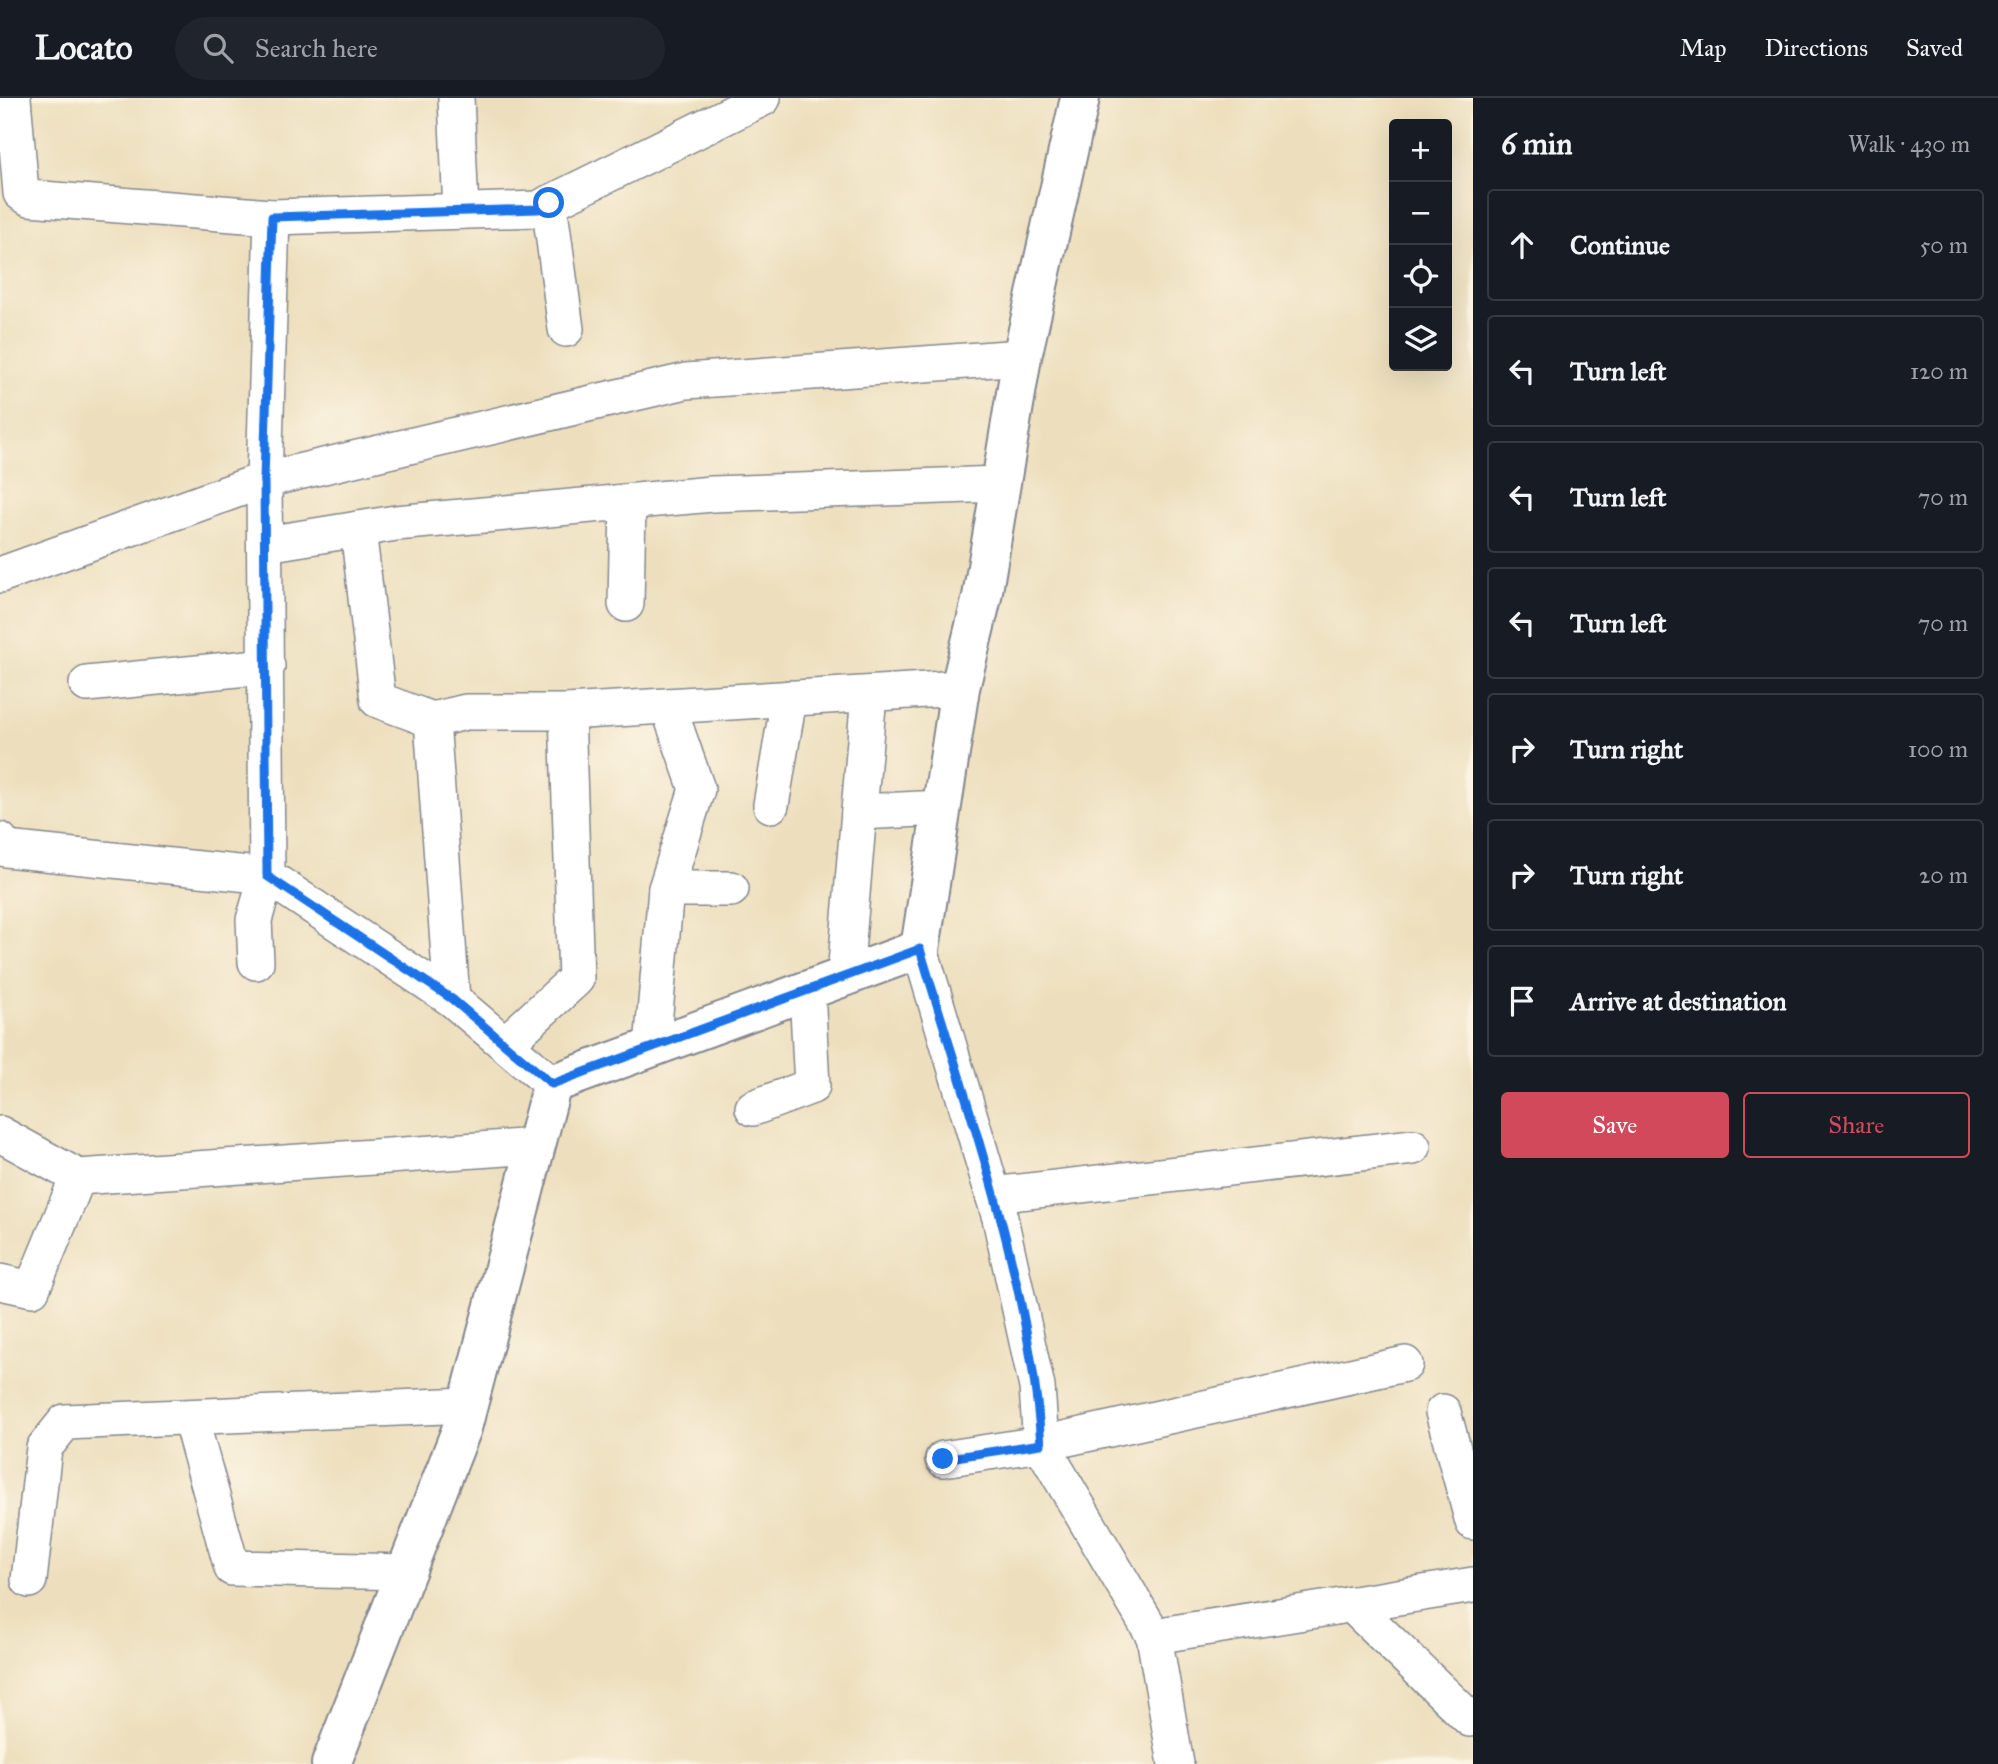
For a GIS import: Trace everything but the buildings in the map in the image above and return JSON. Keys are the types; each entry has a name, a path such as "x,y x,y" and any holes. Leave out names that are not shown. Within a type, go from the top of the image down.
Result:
{"street":[{"path":"13,98 21,193 29,198 272,217 538,209 763,98"},
{"path":"456,98 461,211"},
{"path":"1080,98 1022,358 982,597 960,688 920,949 993,1195 1037,1387 1041,1444 1154,1636 1176,1764"},
{"path":"549,203 566,329"},
{"path":"256,962 254,920 267,876 267,544 264,480 272,217"},
{"path":"0,575 264,480 687,382 1022,358"},
{"path":"267,544 358,528 712,494 1000,484"},
{"path":"626,604 628,502"},
{"path":"358,528 378,700 432,720 466,712 567,712 960,688"},
{"path":"87,684 267,666"},
{"path":"845,976 869,694"},
{"path":"771,805 789,698"},
{"path":"652,1047 666,889 697,789 668,706"},
{"path":"505,1044 576,979 567,712"},
{"path":"432,720 452,999"},
{"path":"859,812 942,808"},
{"path":"0,839 6,849 267,876 452,999 552,1084"},
{"path":"666,889 731,889"},
{"path":"552,1084 920,949"},
{"path":"753,1108 812,1086 807,990"},
{"path":"331,1764 462,1428 552,1084"},
{"path":"0,1134 78,1177 536,1146"},
{"path":"993,1195 1413,1147"},
{"path":"0,1282 32,1289 78,1177"},
{"path":"943,1459 1041,1444 1405,1364"},
{"path":"29,1580 44,1448 65,1423 468,1405"},
{"path":"1443,1412 1473,1522"},
{"path":"190,1417 232,1568 405,1572"},
{"path":"1154,1636 1473,1584"},
{"path":"1351,1604 1470,1718"}],"route":[{"path":"549,203 538,209 272,217 264,480 267,544 267,876 452,999 552,1084 920,949 1000,1218 1037,1387 1041,1444 943,1459"}]}
